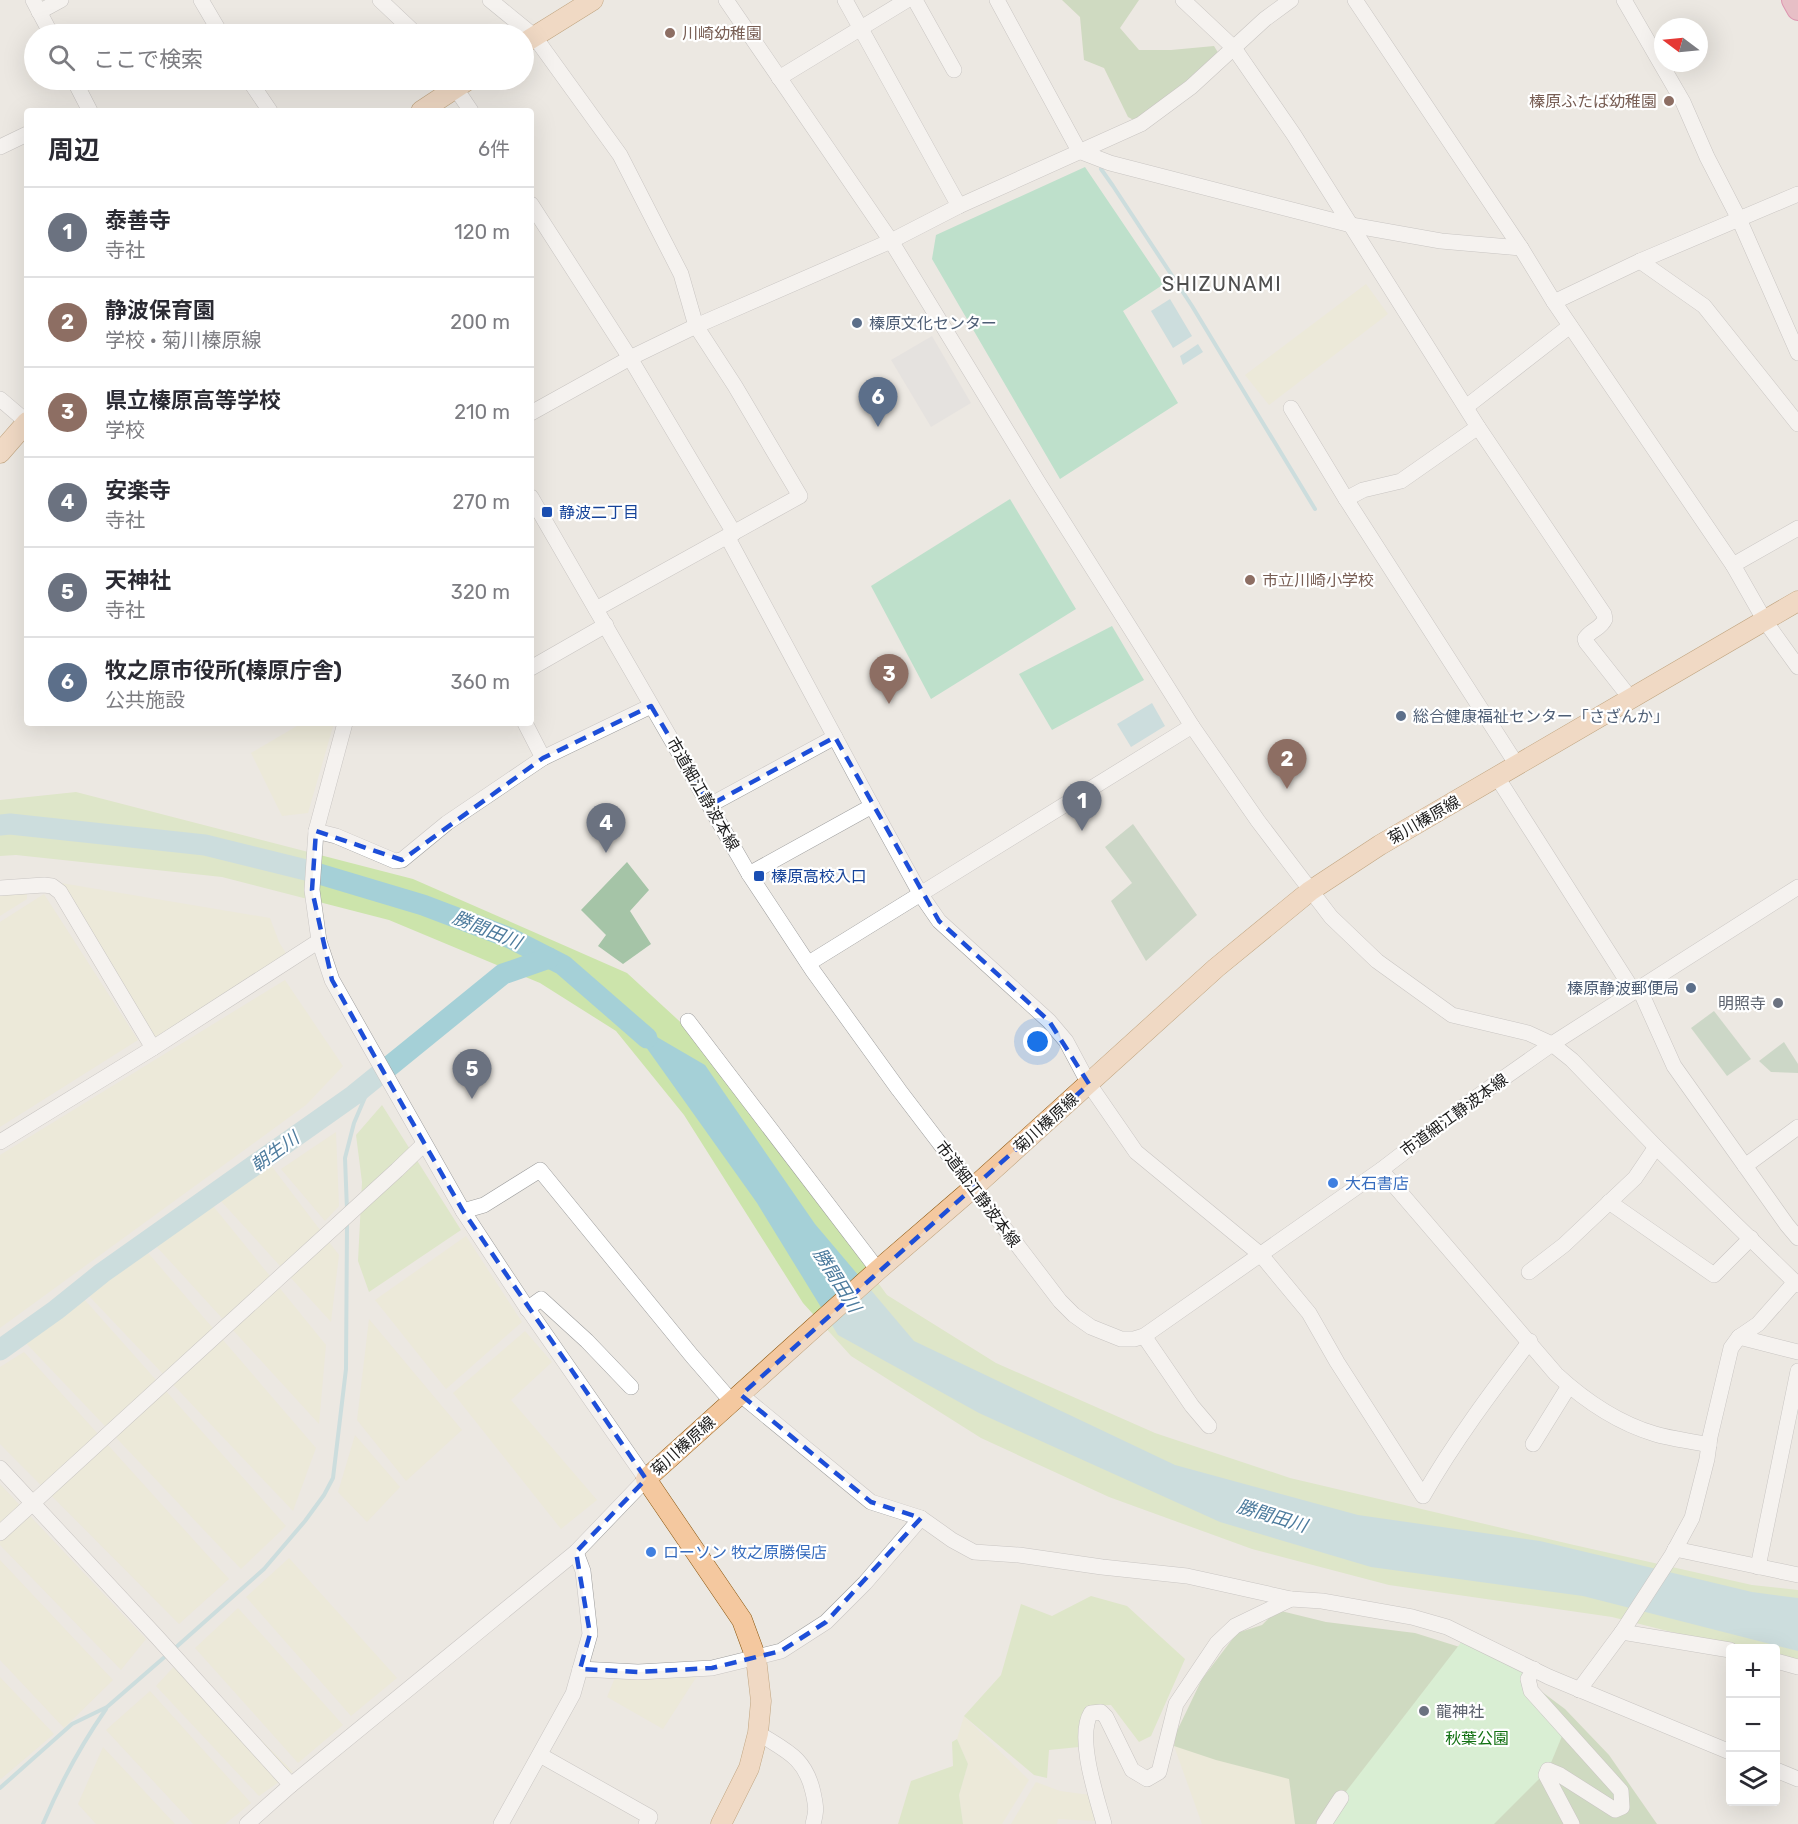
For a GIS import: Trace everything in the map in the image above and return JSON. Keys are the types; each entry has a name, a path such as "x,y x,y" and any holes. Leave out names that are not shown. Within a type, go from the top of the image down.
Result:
{"highway":[{"path":"1793,0 1798,9"}],"main road":[{"path":"534,36 593,0"},
{"path":"425,108 448,90"},
{"path":"0,453 24,425"},
{"name":"菊川榛原線","path":"721,1824 749,1768 758,1733 761,1701 756,1658 742,1620 646,1479 1216,968 1310,891 1380,845 1798,601"}],"street":[{"path":"46,24 36,6 61,0"},
{"path":"380,0 405,24"},
{"path":"490,0 514,24"},
{"path":"726,0 891,241 1038,482 1192,726 1310,891 1331,916 1377,961 1452,1015 1528,1033 1552,1044 1572,1060 1656,1147 1797,1283 1758,1324 1739,1337 1731,1348 1692,1518 1674,1552 1622,1632 1579,1690"},
{"path":"845,0 959,206"},
{"path":"779,78 907,0"},
{"path":"915,0 954,70"},
{"path":"997,0 1079,151 1110,163 1351,225 1441,241 1521,248"},
{"path":"1183,0 1234,48 1294,135 1478,427 1604,614 1603,624 1589,633 1586,642 1631,699"},
{"path":"534,411 630,358 696,326 891,241 959,206 1141,124 1191,87 1265,19 1291,0"},
{"path":"1355,0 1521,248 1570,326 1733,566 1765,621 1798,667"},
{"path":"1624,0 1683,102 1707,157 1739,219 1798,353"},
{"path":"204,1 216,24"},
{"path":"534,45 620,155 681,274 696,326 735,386 800,496 596,609"},
{"path":"77,90 83,108"},
{"path":"256,90 268,108"},
{"path":"462,90 470,108"},
{"path":"0,147 24,135"},
{"path":"1554,302 1640,261 1798,194"},
{"path":"534,209 630,358 731,536 921,895 939,921 1049,1021 1066,1041 1089,1084 1136,1152 1261,1256 1309,1313 1337,1362 1423,1496 1435,1474 1530,1341"},
{"path":"1640,261 1704,306 1798,424"},
{"path":"1466,407 1570,326"},
{"path":"0,399 24,419"},
{"path":"1291,408 1346,499 1516,765"},
{"path":"1346,499 1363,490 1401,482 1478,427"},
{"name":"市道細江静波本線","path":"534,501 749,874 808,963 899,1090 1053,1293 1074,1316 1091,1327 1121,1339 1144,1336 1261,1256 1552,1044 1798,887"},
{"path":"1733,566 1798,528"},
{"path":"534,666 606,625"},
{"path":"315,837 336,836 395,861 402,860 447,823 543,758 651,706"},
{"path":"247,1824 291,1785 576,1552 646,1479 527,1309 463,1211 332,980 318,935 312,890 315,837 344,726"},
{"path":"527,726 543,758"},
{"path":"808,963 1192,726"},
{"path":"710,805 835,736"},
{"path":"1497,777 1637,990 1674,1066 1798,1238"},
{"path":"749,874 872,806"},
{"path":"0,888 44,885 52,886 60,892 153,1048"},
{"path":"0,1142 153,1048 318,935"},
{"path":"688,1022 878,1270"},
{"path":"1745,1166 1798,1127"},
{"path":"0,1533 424,1144"},
{"path":"1529,1272 1564,1245 1635,1178 1656,1147"},
{"path":"463,1211 484,1206 540,1170 692,1356 737,1398 871,1502 921,1518 974,1552 1018,1555 1186,1576 1291,1599 1322,1601 1412,1617 1447,1627 1549,1677 1726,1750"},
{"path":"1381,1170 1556,1374 1569,1386 1625,1422 1654,1434 1710,1445"},
{"path":"1609,1202 1714,1275 1751,1238"},
{"path":"527,1309 541,1299 631,1386"},
{"path":"1144,1336 1192,1406 1209,1426"},
{"path":"1739,1337 1798,1352"},
{"path":"1758,1567 1798,1371"},
{"path":"1533,1444 1569,1386"},
{"path":"0,1468 291,1785"},
{"path":"580,1669 638,1672 712,1668 781,1651 826,1622 865,1582 921,1518"},
{"path":"501,1824 573,1694 590,1634 584,1571 576,1552"},
{"path":"1674,1552 1798,1575"},
{"path":"1104,1824 1090,1775 1087,1719 1091,1713 1101,1712 1106,1717 1132,1770 1147,1779 1159,1772 1176,1704 1217,1643 1235,1626 1291,1599"},
{"path":"1622,1632 1726,1649"},
{"path":"1780,1662 1798,1667"},
{"path":"1534,1669 1528,1679 1531,1691 1621,1791 1622,1807 1615,1810 1560,1775 1548,1770 1546,1775 1572,1824"},
{"path":"758,1733 789,1752 805,1767 810,1778 817,1810 813,1824"},
{"path":"540,1755 650,1817 646,1824"},
{"path":"1780,1772 1798,1779"},
{"path":"1324,1824 1341,1798"}],"highlighted area":[{"path":"651,706 710,805 835,737 939,921 1049,1021 1089,1084 741,1395 871,1502 921,1518 826,1622 781,1651 712,1668 638,1672 580,1669 590,1634 576,1552 646,1479 463,1211 375,1057 332,980 312,890 316,831 402,860 543,758"}],"green space":[{"path":"1062,0 1139,0 1120,28 1139,50 1214,46 1222,59 1141,124 1128,117 1104,68 1084,60 1080,17"},
{"path":"1085,167 1164,284 1123,311 1178,403 1060,479 932,259 936,235"},
{"path":"1366,284 1388,314 1269,405 1245,375"},
{"path":"1010,499 1076,609 931,699 871,586"},
{"path":"1112,626 1144,680 1052,730 1019,674"},
{"path":"297,726 333,726 308,813 282,816 251,753"},
{"path":"76,792 413,879 627,973 701,1041 887,1295 996,1363 1155,1433 1290,1478 1752,1585 1798,1590 1798,1663 1780,1660 1780,1644 1726,1646 1612,1617 1389,1585 1252,1549 1109,1497 981,1438 851,1356 803,1303 684,1115 616,1031 540,983 389,920 222,877 16,855 0,856 0,800"},
{"path":"1133,824 1197,915 1146,961 1111,901 1132,883 1105,847"},
{"path":"627,862 649,890 630,911 651,944 623,964 598,946 606,935 581,910"},
{"path":"61,883 270,918 279,942 287,955 154,1038"},
{"path":"27,890 27,899 0,916 0,894"},
{"path":"44,894 138,1040 0,1127 0,922"},
{"path":"285,980 343,1066 306,1105 0,1328 0,1155"},
{"path":"1714,1011 1751,1059 1727,1076 1691,1028"},
{"path":"1784,1042 1798,1064 1798,1073 1771,1072 1759,1061"},
{"path":"382,1105 461,1230 369,1292 358,1261 362,1182 356,1135"},
{"path":"336,1132 339,1206 325,1221 281,1169"},
{"path":"270,1164 339,1255 331,1322 220,1200"},
{"path":"209,1201 326,1345 319,1424 156,1246"},
{"path":"466,1236 522,1322 446,1389 375,1300"},
{"path":"143,1247 316,1448 293,1511 89,1296"},
{"path":"84,1299 286,1526 241,1569 24,1341"},
{"path":"369,1319 462,1430 406,1481 357,1420"},
{"path":"525,1331 552,1362 511,1400 597,1500 561,1529 453,1393"},
{"path":"24,1352 229,1579 179,1624 0,1444 0,1367"},
{"path":"355,1435 400,1487 367,1522 338,1492"},
{"path":"0,1484 146,1639 121,1670 0,1545"},
{"path":"289,1558 397,1678 351,1716 246,1597"},
{"path":"0,1560 113,1680 64,1728 0,1660"},
{"path":"1091,1596 1127,1606 1185,1659 1151,1736 1139,1742 1111,1705 1086,1706 1079,1747 1049,1750 1047,1778 1034,1775 964,1716 1001,1675 1021,1604 1052,1616"},
{"path":"238,1608 343,1725 298,1763 195,1648"},
{"path":"1277,1610 1326,1622 1415,1633 1498,1659 1565,1709 1609,1755 1657,1824 1295,1824 1289,1779 1216,1760 1174,1746 1176,1733 1202,1679 1237,1633 1262,1625"},
{"name":"秋葉公園","path":"1466,1636 1517,1662 1565,1729 1548,1770 1494,1824 1324,1824 1341,1798"},
{"path":"181,1659 293,1772 259,1796 156,1686"},
{"path":"699,1673 663,1729 607,1697 616,1675"},
{"path":"0,1677 54,1734 1,1779 0,1778"},
{"path":"150,1691 251,1803 225,1824 193,1824 106,1730"},
{"path":"964,1716 1029,1780 1002,1824 963,1824 959,1795 968,1764 957,1739"},
{"path":"957,1739 968,1764 959,1795 963,1824 898,1824 911,1781 953,1766 952,1742"},
{"path":"1174,1746 1289,1779 1295,1824 1202,1824"},
{"path":"103,1747 175,1824 96,1824 78,1804"},
{"path":"1036,1782 1060,1791 1090,1795 1095,1821 1058,1819 1057,1824 1011,1824"}],"shaded area":[{"path":"932,336 971,403 931,427 891,360"}],"water":[{"path":"1170,299 1192,336 1173,348 1151,311"},
{"path":"1198,344 1203,352 1183,365 1180,356"},
{"path":"1152,703 1165,726 1131,747 1117,724"},
{"path":"626,1019 705,1065 815,1224 914,1341 1175,1465 1358,1515 1540,1541 1752,1592 1798,1598 1798,1651 1780,1646 1780,1644 1771,1644 1583,1596 1371,1567 1220,1522 979,1413 838,1335 757,1203"}],"waterway":[{"path":"1101,169 1192,306 1315,509"},
{"name":"勝間田川","path":"0,825 10,824 205,845 306,870 423,905 510,938 563,965 647,1038"},
{"name":"朝生川","path":"0,1350 56,1310 102,1273 354,1095 503,974 549,958"},
{"path":"347,1210 345,1158 354,1123 372,1081"},
{"path":"174,1649 264,1569 305,1521 333,1478 346,1369 347,1224"},
{"path":"0,1788 72,1724 107,1707 168,1654"},
{"path":"43,1824 56,1794 106,1709"}],"place":[{"name":"川崎幼稚園","path":"670,33"},
{"name":"榛原ふたば幼稚園","path":"1669,101"},
{"name":"榛原文化センター","path":"857,323"},
{"name":"牧之原市役所(榛原庁舎)","path":"878,427"},
{"name":"静波二丁目","path":"547,512"},
{"name":"市立川崎小学校","path":"1250,580"},
{"name":"県立榛原高等学校","path":"889,704"},
{"name":"総合健康福祉センター「さざんか」","path":"1401,716"},
{"name":"静波保育園","path":"1287,789"},
{"name":"泰善寺","path":"1082,831"},
{"name":"安楽寺","path":"606,853"},
{"name":"榛原高校入口","path":"759,876"},
{"name":"榛原静波郵便局","path":"1691,988"},
{"name":"明照寺","path":"1778,1003"},
{"name":"天神社","path":"472,1099"},
{"name":"大石書店","path":"1333,1183"},
{"name":"ローソン 牧之原勝俣店","path":"651,1552"},
{"name":"龍神社","path":"1424,1711"}],"district":[{"name":"SHIZUNAMI","path":"1222,284"}]}
